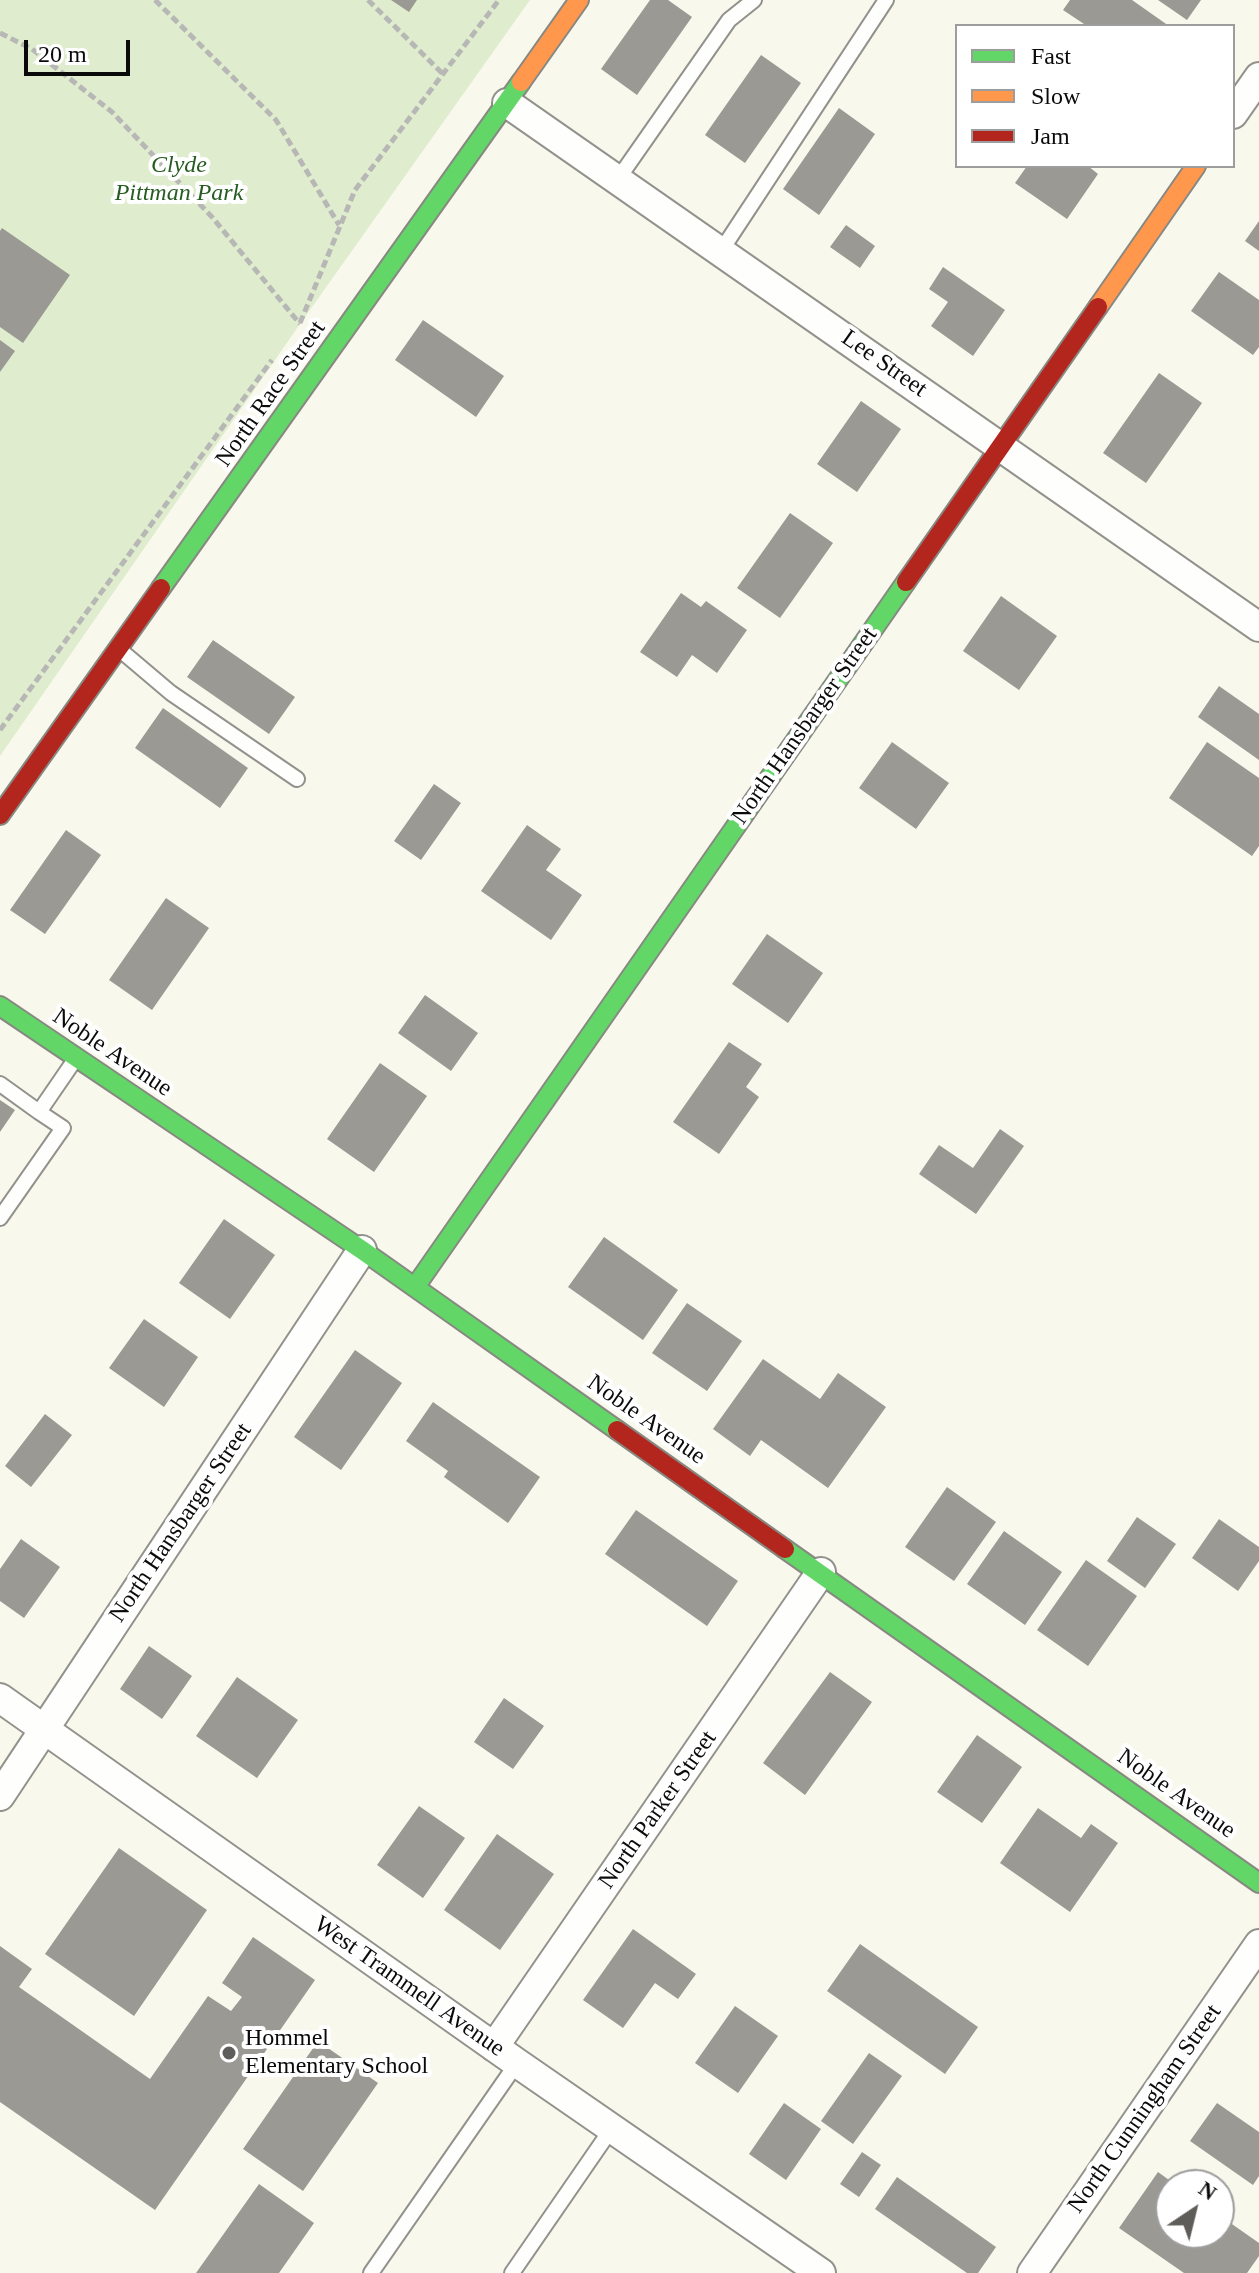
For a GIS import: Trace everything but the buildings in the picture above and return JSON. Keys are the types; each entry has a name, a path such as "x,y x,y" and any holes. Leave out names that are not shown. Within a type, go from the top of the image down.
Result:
{"street":[{"name":"North Race Street","path":"0,815 579,0"},
{"path":"1235,111 1259,77"},
{"name":"Lee Street","path":"507,103 1259,627"},
{"name":"North Hansbarger Street","path":"415,1287 1195,168"},
{"name":"Noble Avenue","path":"0,1006 362,1250 1259,1883"},
{"name":"North Hansbarger Street","path":"0,1796 362,1250"},
{"name":"North Parker Street","path":"506,2055 821,1572"},
{"name":"West Trammell Avenue","path":"0,1698 821,2273"},
{"name":"North Cunningham Street","path":"1032,2273 1259,1944"}],"lane":[{"path":"618,179 729,20 754,0"},
{"path":"721,251 886,0"},
{"path":"119,649 171,693 297,779"},
{"path":"39,1112 77,1058"},
{"path":"0,1084 63,1128 0,1218"},
{"path":"371,2273 506,2055"},
{"path":"512,2273 612,2128"}],"path":[{"path":"155,0 276,120 340,226"},
{"path":"368,0 442,73"},
{"path":"290,336 300,324 355,190 499,0"},
{"path":"0,33 32,49 112,112 212,217 300,324"},
{"path":"0,730 281,349"}],"green space":[{"name":"Clyde Pittman Park","path":"0,0 530,0 0,756"}],"traffic: fast":[{"path":"161,588 521,82"},
{"path":"415,1287 906,582"},
{"path":"0,1006 362,1250 617,1430"},
{"path":"785,1549 1259,1883"}],"traffic: slow":[{"path":"521,82 579,0"},
{"path":"1098,307 1195,168"}],"traffic: jam":[{"path":"906,582 1098,307"},
{"path":"0,815 161,588"},
{"path":"617,1430 785,1549"}],"place":[{"name":"Hommel Elementary School","path":"229,2053"}]}
